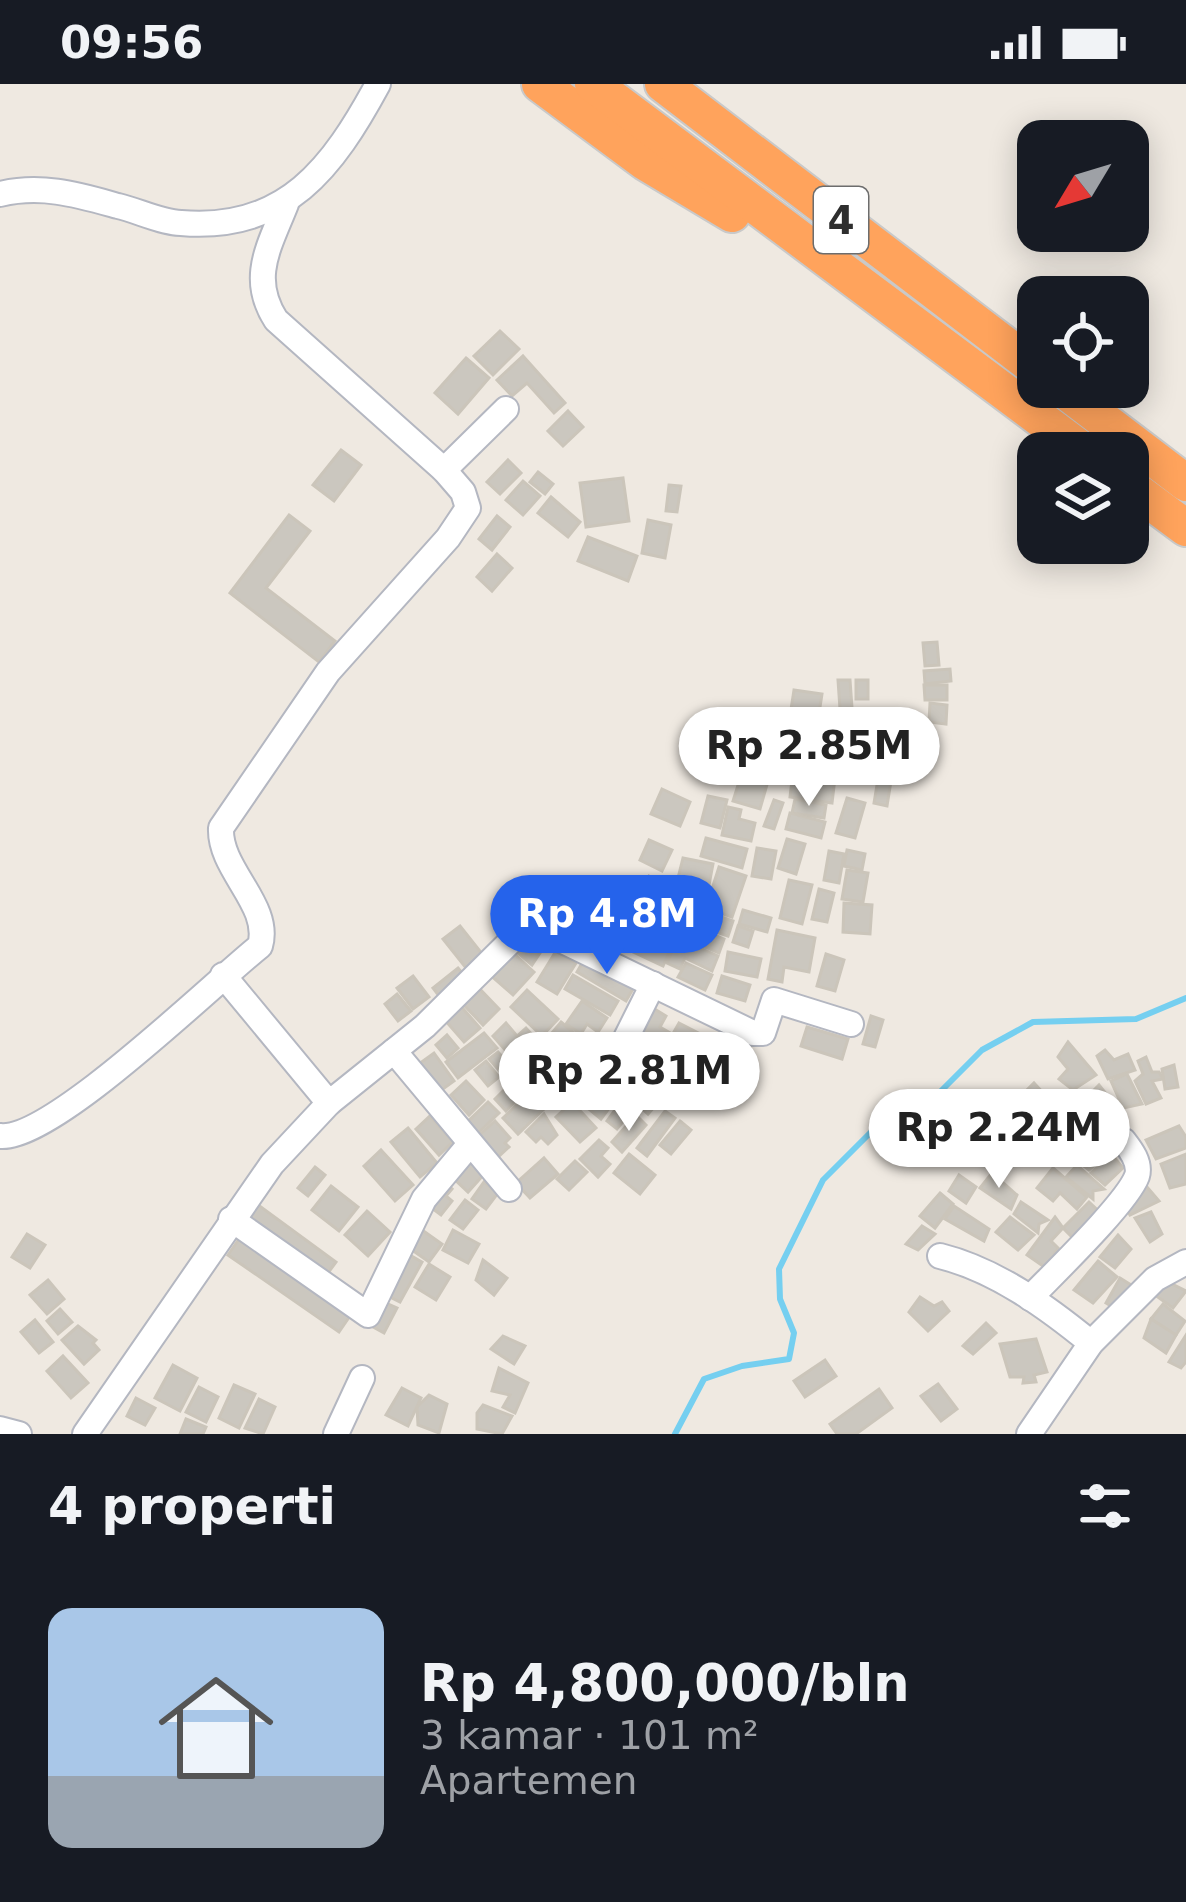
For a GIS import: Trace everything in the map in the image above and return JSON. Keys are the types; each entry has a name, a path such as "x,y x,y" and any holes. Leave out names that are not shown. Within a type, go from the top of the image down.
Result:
{"highway":[{"path":"540,84 645,162 885,304"},
{"name":"4","path":"593,84 1058,432"},
{"name":"4","path":"663,84 1017,354"},
{"path":"1088,408 1186,483"},
{"path":"1149,500 1186,528"}],"street":[{"path":"0,194 21,189 62,190 177,224 228,223 286,204 327,165 378,84"},
{"path":"0,1136 15,1137 66,1110 260,946 263,926 224,852 221,828 328,671 465,518 467,499 444,470 276,320 261,297 262,272 286,204"},
{"path":"444,470 506,409"},
{"path":"85,1434 272,1164 329,1103 425,1027 520,933 537,929 760,1035 774,1000 851,1024"},
{"path":"224,975 329,1103"},
{"path":"611,1060 653,984"},
{"path":"394,1051 509,1190"},
{"path":"1030,1298 1110,1213 1137,1175 1137,1163 1124,1141"},
{"path":"231,1219 368,1315 424,1198 470,1144"},
{"path":"940,1256 958,1260 1030,1298 1090,1343"},
{"path":"1029,1434 1090,1343 1155,1279 1186,1262"},
{"path":"336,1434 362,1378"},
{"path":"0,1429 19,1434"}],"building":[{"path":"500,331 519,349 493,375 474,356"},
{"path":"523,356 565,403 554,413 527,383 512,396 497,380"},
{"path":"466,358 489,378 458,414 435,393"},
{"path":"568,411 583,427 563,446 548,431"},
{"path":"341,450 361,465 334,501 313,485"},
{"path":"508,460 521,473 500,494 487,482"},
{"path":"538,472 553,484 545,494 530,482"},
{"path":"623,478 629,521 586,527 580,483"},
{"path":"523,481 540,496 523,515 506,500"},
{"path":"669,485 681,486 677,512 666,511"},
{"path":"551,497 580,522 568,537 538,513"},
{"path":"289,515 310,531 266,588 335,641 319,662 230,593"},
{"path":"497,516 510,527 492,550 479,539"},
{"path":"648,520 671,525 665,558 642,553"},
{"path":"588,537 637,556 628,581 578,561"},
{"path":"497,554 512,568 492,591 477,577"},
{"path":"937,642 939,665 925,666 923,643"},
{"path":"950,669 951,681 925,684 924,671"},
{"path":"838,680 850,680 852,708 840,709"},
{"path":"856,680 868,680 868,699 856,699"},
{"path":"924,685 947,685 947,700 925,700"},
{"path":"794,690 822,694 818,720 790,716"},
{"path":"930,703 947,705 946,724 929,722"},
{"path":"864,712 866,724 842,727 840,715"},
{"path":"814,739 828,741 822,771 808,768"},
{"path":"846,750 871,753 869,770 844,767"},
{"path":"882,750 898,751 897,775 881,774"},
{"path":"744,766 770,774 760,809 733,801"},
{"path":"793,772 835,778 832,803 790,797"},
{"path":"878,779 891,781 887,806 874,803"},
{"path":"662,789 690,802 680,826 651,814"},
{"path":"708,796 727,800 720,828 701,823"},
{"path":"847,798 865,803 855,838 836,833"},
{"path":"795,799 826,805 824,818 792,813"},
{"path":"774,800 783,803 774,829 764,826"},
{"path":"728,807 741,810 739,819 755,823 751,841 722,835"},
{"path":"790,813 825,822 821,838 786,829"},
{"path":"706,838 747,849 742,868 701,856"},
{"path":"787,839 805,844 796,874 778,868"},
{"path":"649,840 672,850 662,871 640,860"},
{"path":"757,848 776,851 771,879 752,876"},
{"path":"847,850 865,854 862,870 844,866"},
{"path":"829,851 844,854 839,883 824,880"},
{"path":"683,858 713,864 709,885 678,878"},
{"path":"719,867 746,876 732,917 706,908"},
{"path":"847,870 868,873 863,902 842,899"},
{"path":"649,876 671,886 665,898 644,888"},
{"path":"584,879 618,892 611,910 578,897"},
{"path":"789,880 812,885 802,924 780,918"},
{"path":"680,883 707,890 702,906 676,899"},
{"path":"538,888 553,895 540,920 525,913"},
{"path":"819,889 834,893 827,922 812,919"},
{"path":"628,895 662,911 652,930 619,914"},
{"path":"554,899 567,905 558,926 544,920"},
{"path":"575,903 593,911 582,936 564,928"},
{"path":"844,903 872,905 870,934 843,932"},
{"path":"668,906 683,913 674,935 659,928"},
{"path":"692,907 733,921 728,936 687,922"},
{"path":"743,910 771,918 767,932 739,924"},
{"path":"603,918 628,929 621,947 595,936"},
{"path":"686,923 724,939 719,953 681,937"},
{"path":"460,926 483,955 466,968 443,939"},
{"path":"738,926 753,931 748,947 733,942"},
{"path":"640,928 673,944 663,966 629,950"},
{"path":"777,930 815,938 809,972 784,967 782,982 768,979"},
{"path":"536,935 546,944 532,965 511,947"},
{"path":"678,938 718,956 712,971 685,958 680,969 667,963"},
{"path":"509,949 534,972 513,995 488,973"},
{"path":"556,951 576,963 557,994 537,982"},
{"path":"728,952 761,959 757,977 725,971"},
{"path":"588,953 637,982 626,1001 577,972"},
{"path":"826,954 844,960 835,991 817,986"},
{"path":"686,963 712,975 705,990 678,977"},
{"path":"458,968 468,980 443,1001 433,988"},
{"path":"573,975 618,1001 610,1015 565,989"},
{"path":"413,976 429,997 413,1009 397,988"},
{"path":"722,976 750,985 745,1001 717,993"},
{"path":"477,986 499,1009 483,1025 461,1002"},
{"path":"527,990 558,1019 542,1036 511,1007"},
{"path":"397,994 411,1011 398,1021 385,1004"},
{"path":"582,1001 607,1018 598,1032 587,1024 581,1034 566,1024"},
{"path":"459,1004 480,1028 464,1042 443,1018"},
{"path":"648,1005 666,1016 660,1027 672,1034 660,1054 630,1035"},
{"path":"871,1016 883,1020 875,1047 863,1044"},
{"path":"561,1022 574,1033 558,1051 546,1040"},
{"path":"506,1023 517,1036 526,1028 536,1039 514,1060 493,1036"},
{"path":"679,1023 706,1037 697,1054 670,1039"},
{"path":"807,1027 848,1039 842,1059 801,1046"},
{"path":"734,1029 754,1040 743,1061 723,1051"},
{"path":"484,1033 497,1048 458,1078 446,1062"},
{"path":"447,1035 458,1048 447,1058 436,1045"},
{"path":"581,1037 604,1061 591,1073 568,1050"},
{"path":"540,1040 558,1058 547,1071 528,1052"},
{"path":"1068,1042 1096,1075 1073,1090 1059,1079 1068,1069 1058,1057"},
{"path":"676,1046 696,1056 689,1071 669,1061"},
{"path":"712,1046 731,1056 716,1084 697,1074"},
{"path":"635,1048 648,1057 634,1078 621,1069"},
{"path":"1105,1050 1114,1060 1128,1054 1135,1070 1108,1079 1097,1056"},
{"path":"498,1052 513,1069 504,1076 489,1059"},
{"path":"434,1053 454,1081 436,1094 416,1066"},
{"path":"567,1054 589,1077 583,1083 561,1060"},
{"path":"1146,1057 1152,1072 1159,1072 1163,1079 1152,1081 1161,1098 1146,1104 1135,1081 1143,1074 1138,1061"},
{"path":"526,1059 544,1079 533,1088 515,1069"},
{"path":"486,1061 499,1077 488,1086 475,1070"},
{"path":"1174,1065 1178,1087 1165,1089 1162,1069"},
{"path":"612,1067 630,1080 601,1119 584,1105"},
{"path":"565,1070 576,1082 557,1101 546,1088"},
{"path":"679,1071 698,1081 689,1099 670,1089"},
{"path":"1127,1074 1142,1104 1123,1108 1111,1081"},
{"path":"637,1077 662,1098 648,1114 628,1087"},
{"path":"515,1079 526,1091 506,1111 495,1099"},
{"path":"466,1081 484,1100 469,1115 451,1095"},
{"path":"1034,1083 1059,1110 1039,1131 1023,1122 1033,1108 1023,1094"},
{"path":"1099,1085 1119,1110 1102,1121 1084,1100"},
{"path":"530,1092 545,1108 518,1134 503,1118"},
{"path":"488,1102 499,1113 475,1136 464,1125"},
{"path":"572,1102 596,1128 580,1142 556,1117"},
{"path":"620,1103 631,1112 617,1129 607,1121"},
{"path":"665,1111 675,1118 647,1156 637,1148"},
{"path":"544,1114 557,1135 548,1144 541,1137 536,1142 526,1132"},
{"path":"636,1115 646,1125 622,1152 612,1142"},
{"path":"430,1116 453,1142 439,1155 416,1129"},
{"path":"1081,1118 1092,1132 1072,1151 1059,1137"},
{"path":"495,1121 510,1138 505,1143 509,1147 495,1160 475,1139"},
{"path":"680,1121 691,1130 671,1154 660,1145"},
{"path":"1179,1126 1186,1148 1156,1159 1146,1140"},
{"path":"408,1128 437,1163 420,1177 391,1142"},
{"path":"1103,1136 1116,1147 1089,1170 1075,1159"},
{"path":"599,1140 608,1148 601,1156 610,1164 598,1177 580,1159"},
{"path":"381,1150 413,1185 395,1201 364,1166"},
{"path":"629,1154 655,1175 640,1194 614,1173"},
{"path":"1111,1154 1123,1168 1105,1185 1091,1173"},
{"path":"1186,1154 1186,1184 1170,1188 1161,1164"},
{"path":"544,1158 558,1174 530,1198 516,1183"},
{"path":"471,1160 485,1173 468,1192 454,1179"},
{"path":"575,1161 587,1172 569,1190 557,1179"},
{"path":"1077,1165 1104,1189 1093,1191 1093,1199 1066,1177"},
{"path":"315,1167 325,1175 308,1196 298,1188"},
{"path":"1053,1168 1087,1197 1077,1209 1060,1193 1053,1201 1037,1188"},
{"path":"992,1173 1017,1195 1011,1209 980,1188"},
{"path":"959,1175 976,1187 966,1203 949,1191"},
{"path":"1141,1180 1159,1201 1130,1215 1123,1203"},
{"path":"443,1181 452,1189 446,1196 452,1201 441,1215 425,1203"},
{"path":"484,1182 498,1193 486,1209 472,1199"},
{"path":"331,1186 358,1207 339,1231 312,1210"},
{"path":"940,1193 953,1204 935,1228 920,1216"},
{"path":"465,1200 478,1210 463,1229 450,1220"},
{"path":"254,1202 336,1262 325,1277 243,1218"},
{"path":"1021,1202 1048,1220 1039,1224 1038,1233 1014,1214"},
{"path":"1089,1202 1104,1216 1078,1243 1063,1228"},
{"path":"954,1206 989,1229 984,1241 945,1219"},
{"path":"367,1211 390,1232 368,1256 345,1235"},
{"path":"1151,1212 1162,1234 1150,1242 1135,1218"},
{"path":"1010,1217 1034,1235 1018,1250 996,1232"},
{"path":"1055,1217 1063,1228 1051,1241 1058,1248 1046,1268 1027,1255"},
{"path":"415,1225 442,1244 429,1262 402,1243"},
{"path":"922,1226 935,1234 918,1250 906,1244"},
{"path":"453,1230 479,1244 468,1263 443,1250"},
{"path":"27,1234 45,1245 30,1268 12,1257"},
{"path":"1118,1235 1131,1249 1115,1268 1100,1257"},
{"path":"239,1239 350,1316 339,1332 228,1255"},
{"path":"408,1254 422,1262 400,1302 386,1295"},
{"path":"483,1260 507,1278 494,1295 476,1280"},
{"path":"1098,1261 1117,1277 1093,1303 1074,1290"},
{"path":"429,1264 450,1277 436,1300 415,1287"},
{"path":"1120,1278 1136,1288 1116,1309 1106,1303"},
{"path":"48,1280 64,1299 47,1314 30,1295"},
{"path":"1164,1280 1186,1291 1173,1308 1151,1292"},
{"path":"920,1297 934,1306 942,1302 949,1311 928,1331 909,1312"},
{"path":"386,1303 397,1308 384,1333 373,1327"},
{"path":"1163,1304 1185,1321 1176,1335 1151,1319"},
{"path":"60,1309 72,1322 58,1334 47,1321"},
{"path":"1151,1319 1176,1335 1166,1353 1144,1338"},
{"path":"35,1320 53,1342 39,1353 21,1332"},
{"path":"986,1323 996,1333 973,1354 963,1346"},
{"path":"78,1326 96,1340 93,1343 99,1350 84,1364 62,1340"},
{"path":"1186,1335 1186,1362 1181,1368 1169,1362"},
{"path":"503,1336 525,1346 514,1364 491,1349"},
{"path":"1036,1339 1047,1372 1034,1375 1036,1382 1010,1377 1000,1344"},
{"path":"63,1356 88,1383 71,1398 47,1371"},
{"path":"825,1360 836,1376 805,1397 794,1381"},
{"path":"173,1365 197,1378 180,1411 155,1398"},
{"path":"499,1368 528,1383 515,1413 503,1407 510,1395 492,1391"},
{"path":"938,1384 957,1409 941,1421 921,1396"},
{"path":"234,1385 255,1394 239,1428 219,1418"},
{"path":"199,1387 218,1397 206,1422 186,1412"},
{"path":"402,1388 421,1398 408,1426 386,1415"},
{"path":"879,1389 892,1408 856,1434 837,1434 830,1424"},
{"path":"429,1395 447,1404 439,1433 418,1425 417,1407"},
{"path":"136,1398 155,1408 145,1425 127,1416"},
{"path":"259,1399 275,1407 263,1434 245,1428"},
{"path":"483,1405 512,1416 502,1434 477,1429 477,1413"},
{"path":"186,1419 206,1427 203,1434 180,1434"}],"waterway":[{"path":"675,1434 704,1379 742,1366 789,1359 794,1333 780,1299 779,1269 823,1180 872,1131 933,1099 982,1050 1033,1022 1136,1019 1186,998"}]}
